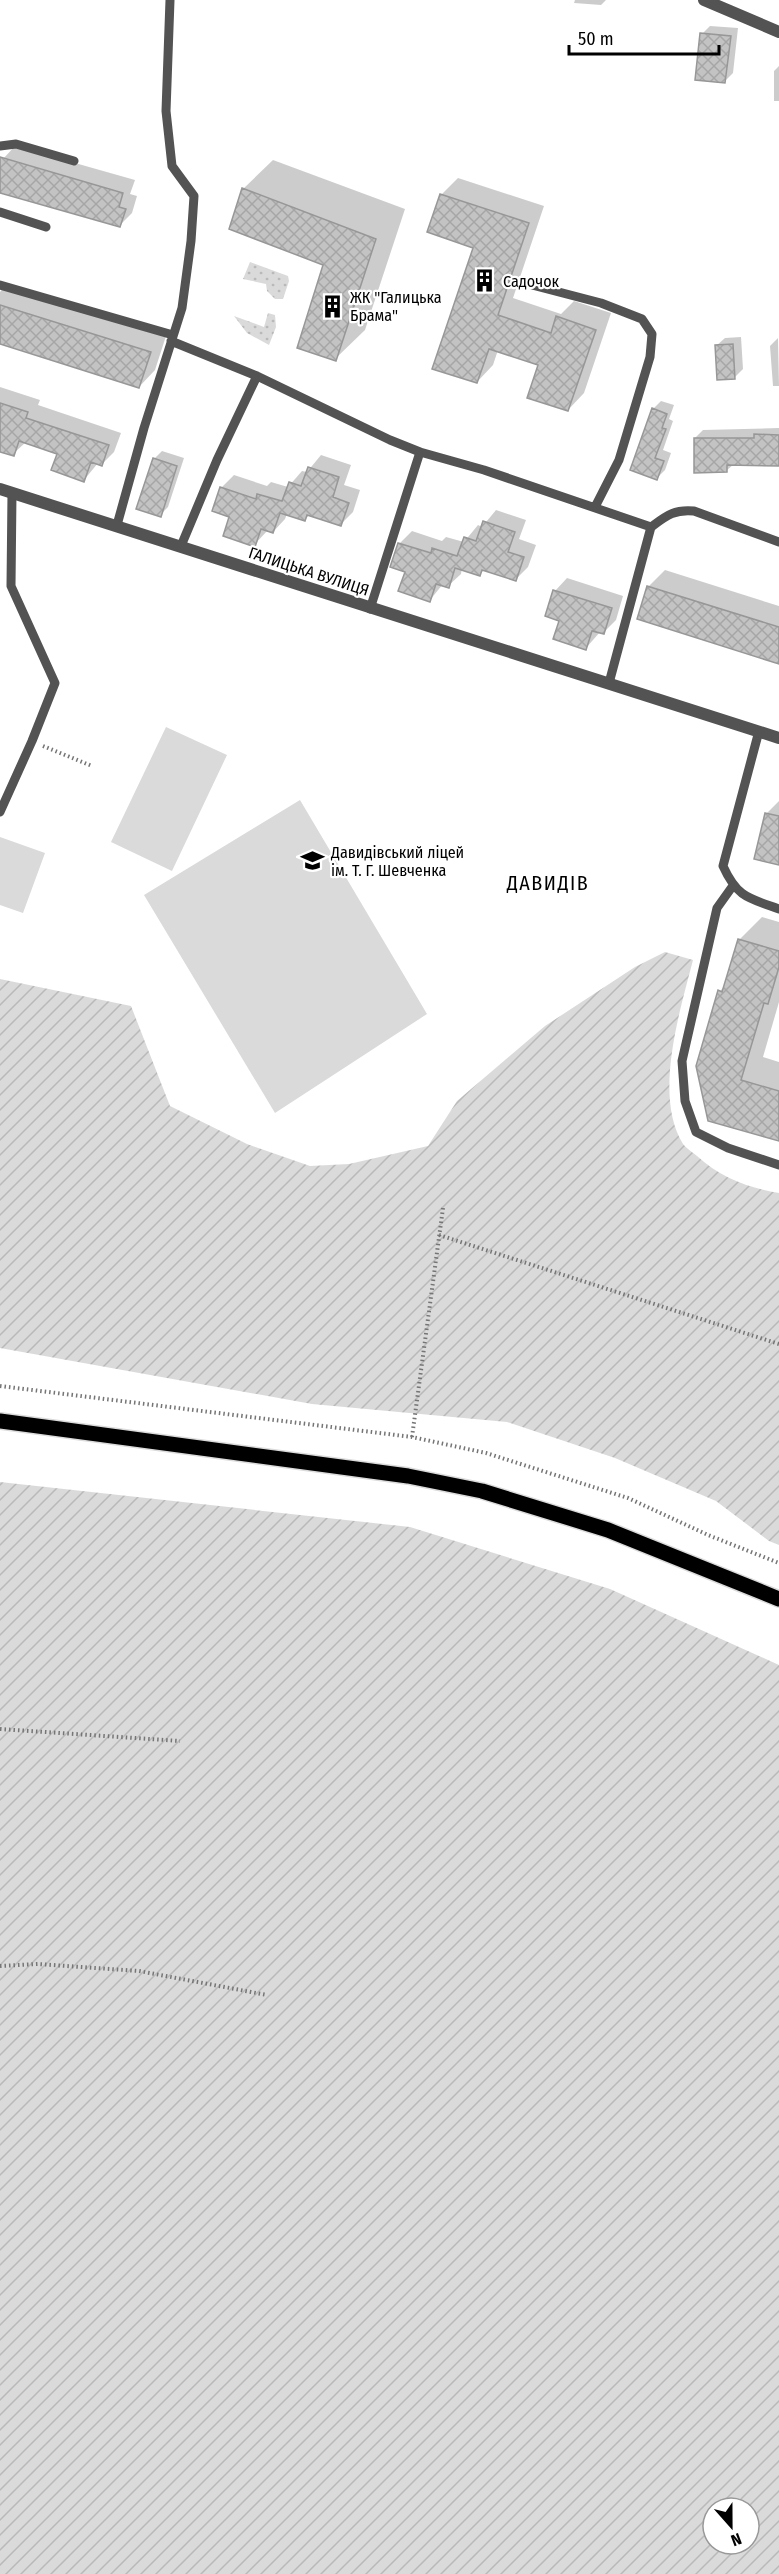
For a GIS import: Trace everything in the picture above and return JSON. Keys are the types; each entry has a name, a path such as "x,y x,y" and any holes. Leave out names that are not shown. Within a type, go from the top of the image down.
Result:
{"main road":[{"path":"0,1421 408,1476 482,1491 608,1530 779,1599"}],"street":[{"path":"704,0 779,32"},
{"name":"ГАЛИЦЬКА ВУЛИЦЯ","path":"6,491 779,738"}],"lane":[{"path":"117,525 182,308 191,241 194,196 172,166 166,111 170,0"},
{"path":"0,146 16,144 74,161"},
{"path":"0,212 46,226"},
{"path":"0,285 172,338 420,452 484,470 651,526"},
{"path":"532,285 601,303 642,319 652,334 650,357 619,460 595,507"},
{"path":"181,546 217,460 257,376"},
{"path":"370,609 420,452"},
{"path":"0,812 55,684 11,586 6,491"},
{"path":"609,683 651,526 669,513 681,510 694,511 779,542"},
{"path":"759,731 723,866 732,887 750,899 779,909"},
{"path":"732,887 717,909 684,1050 682,1061 685,1101 696,1132 728,1148 779,1165"}],"path":[{"path":"32,741 93,766"},
{"path":"412,1437 443,1208"},
{"path":"439,1235 779,1344"},
{"path":"0,1386 412,1437 486,1453 628,1498 708,1535 779,1563"},
{"path":"0,1730 180,1741"},
{"path":"0,1966 38,1964 139,1971 267,1995"}],"shaded area":[{"path":"250,262 288,276 289,281 283,299 275,299 267,291 266,284 243,279"},
{"path":"268,313 275,315 276,327 269,345 247,333 234,316 264,327"},
{"path":"166,727 227,755 172,871 111,842"},
{"path":"300,800 427,1014 275,1113 144,895"},
{"path":"0,837 45,853 23,913 0,905"},
{"path":"665,952 693,960 676,1028 670,1078 670,1102 674,1124 683,1144 725,1176 745,1185 779,1193 779,1545 769,1541 716,1501 615,1458 507,1422 312,1404 0,1348 0,979 131,1006 170,1106 247,1144 310,1166 349,1164 428,1146 457,1101 545,1026 635,967"},
{"path":"0,1482 410,1527 610,1589 779,1665 779,2574 0,2574"}],"building":[{"path":"700,33 731,36 725,83 695,80"},
{"path":"0,157 123,193 119,207 126,209 120,227 0,193"},
{"name":"ЖК \"Галицька Брама\"","path":"242,188 376,239 336,361 297,348 323,265 229,229"},
{"name":"Садочок","path":"440,194 529,223 498,315 551,333 556,316 596,330 568,411 527,398 538,365 489,349 477,383 432,369 473,248 427,232"},
{"path":"0,305 151,352 139,388 0,344"},
{"path":"733,344 735,379 717,380 715,345"},
{"path":"0,403 28,412 26,418 109,445 102,466 91,462 84,482 51,470 57,454 19,441 14,456 0,452"},
{"path":"652,408 667,414 662,428 666,429 655,458 664,461 657,480 630,470"},
{"path":"754,434 779,435 779,466 727,465 727,472 694,473 694,438 754,438"},
{"path":"153,458 177,466 161,517 136,509"},
{"path":"308,467 339,477 333,497 349,503 341,526 307,515 305,521 280,513 273,533 261,529 255,547 223,536 229,517 212,511 220,487 256,499 257,494 282,501 289,482 301,486"},
{"path":"483,521 515,532 508,552 524,557 516,581 482,570 480,576 455,568 449,588 436,584 430,602 398,591 405,572 390,567 398,543 431,553 432,548 457,556 464,537 476,541"},
{"path":"647,586 779,627 779,664 637,619"},
{"path":"553,590 612,608 604,634 592,631 586,650 553,639 559,621 545,616"},
{"path":"765,813 779,816 779,865 754,859"},
{"path":"738,939 779,951 779,967 768,1004 764,1003 741,1080 779,1091 779,1141 708,1121 696,1066 718,990 722,992"}],"place":[{"name":"Садочок","path":"485,281"},
{"name":"ЖК \"Галицька Брама\"","path":"332,306"},
{"name":"Давидівський ліцей ім. Т. Г. Шевченка","path":"313,861"}],"district":[{"name":"ДАВИДІВ","path":"548,883"}]}
